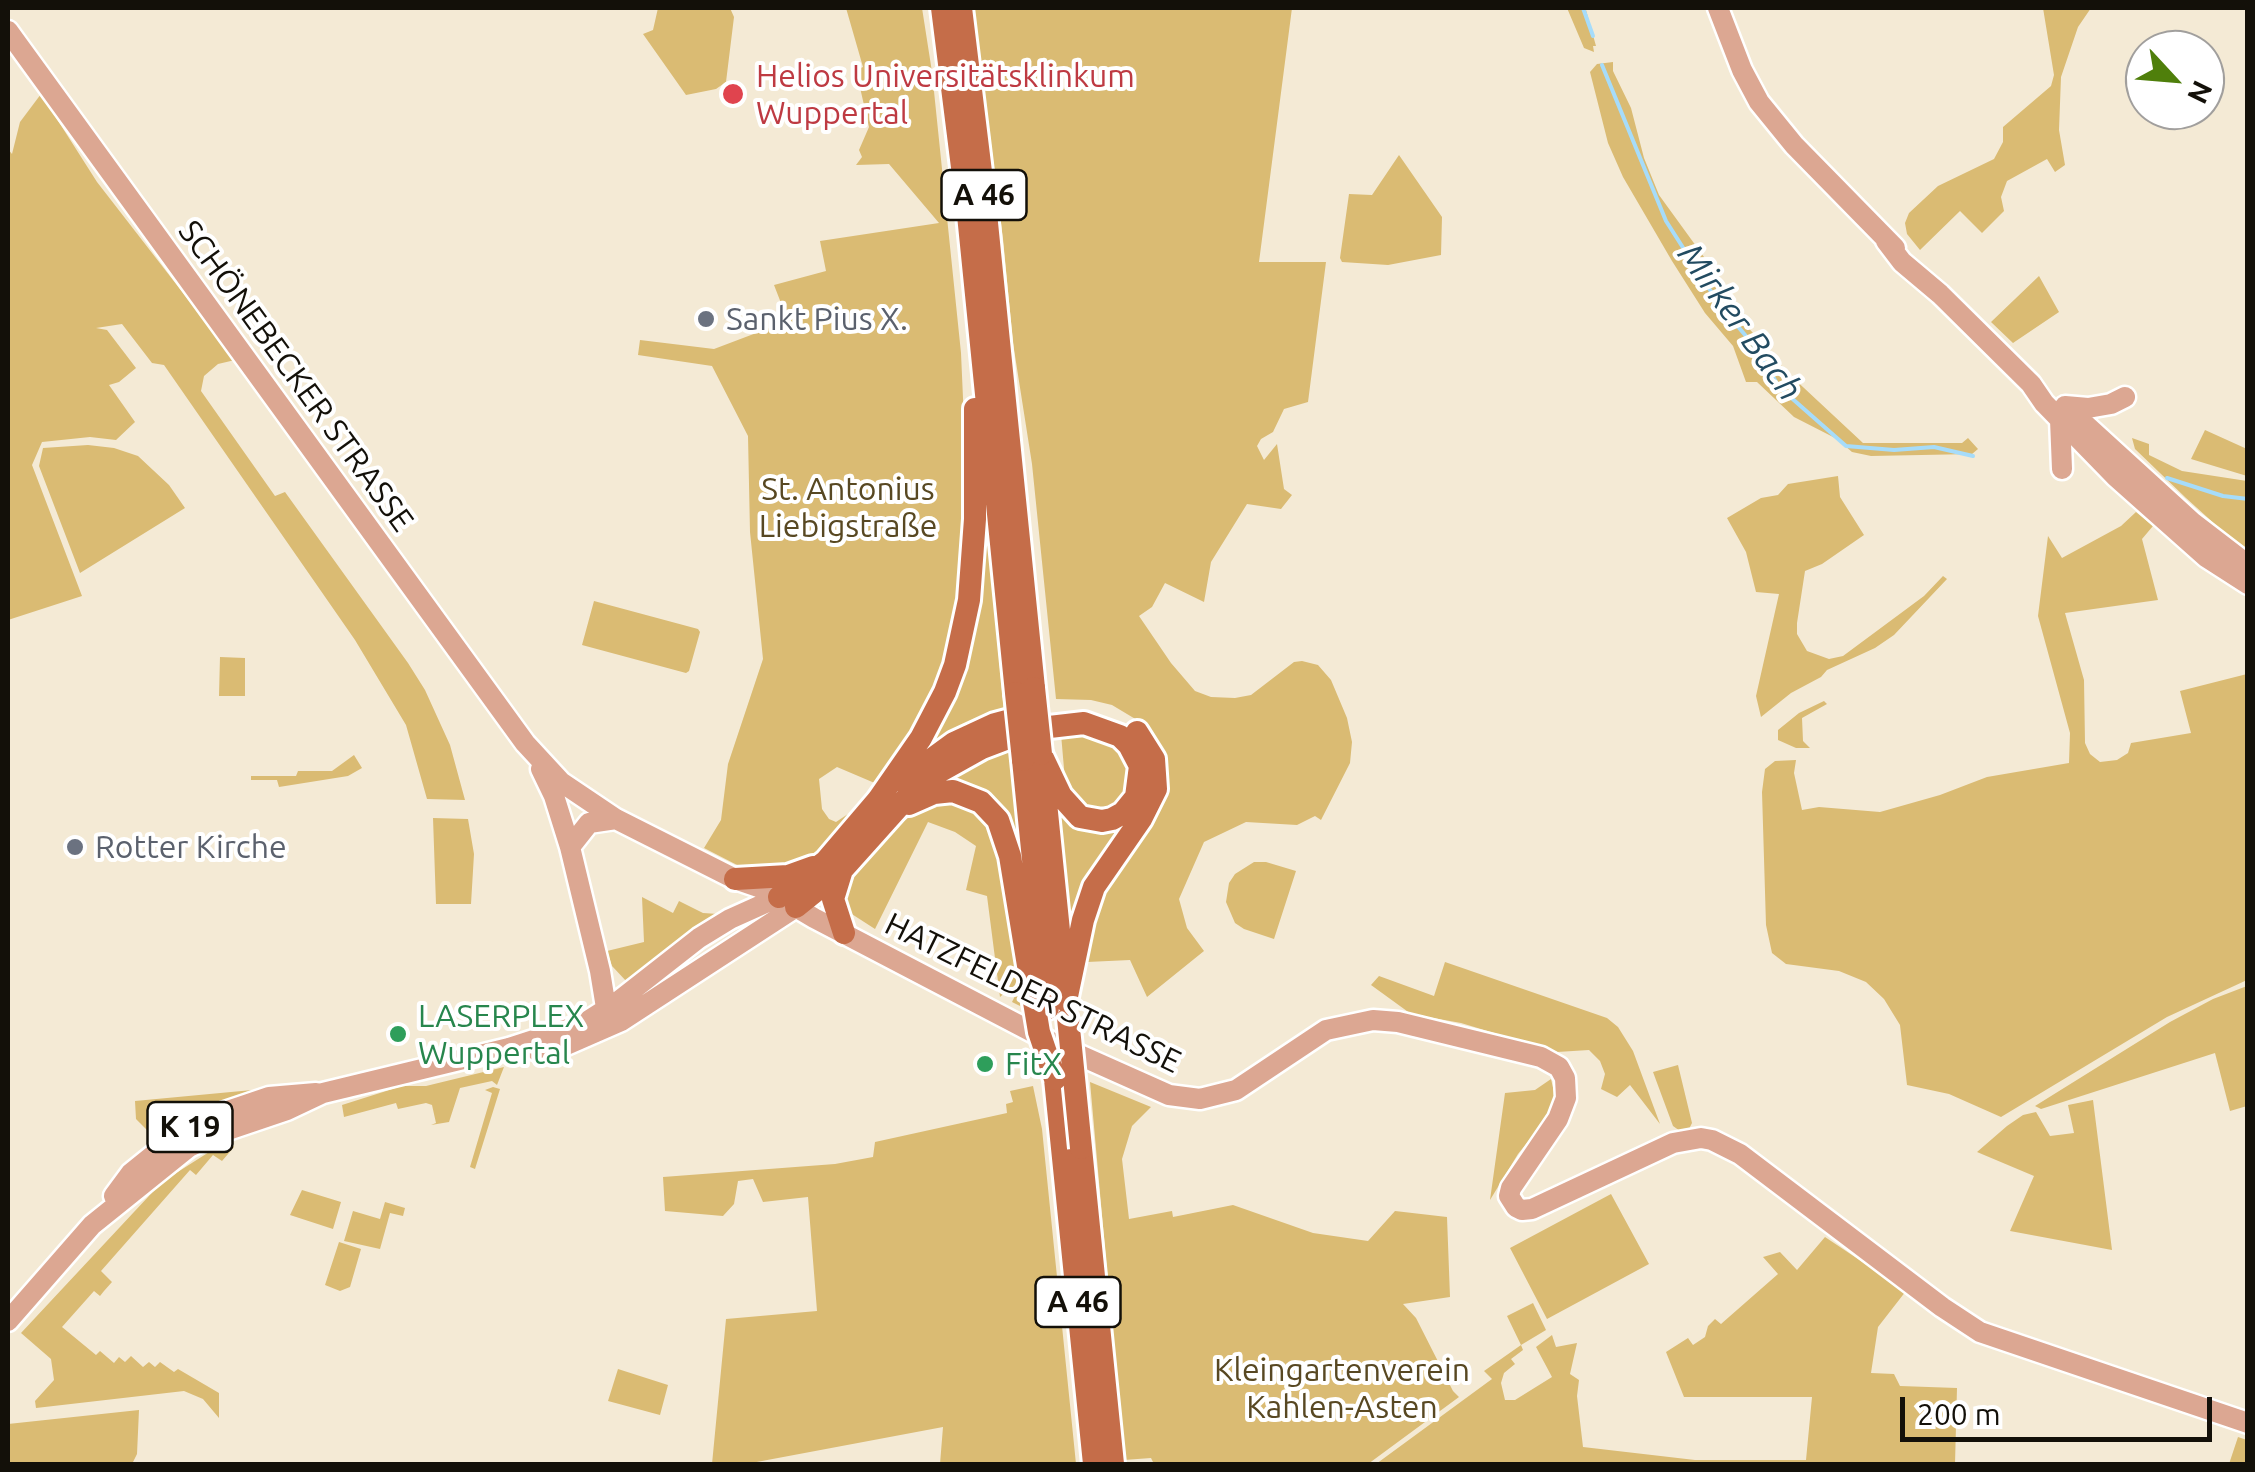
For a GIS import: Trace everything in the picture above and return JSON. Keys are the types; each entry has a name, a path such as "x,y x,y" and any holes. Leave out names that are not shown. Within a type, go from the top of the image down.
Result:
{"highway":[{"name":"A 46","path":"942,8 1025,691 1054,1007 1112,1464"},
{"name":"A 46","path":"961,8 986,213 1025,691"},
{"path":"887,805 933,717 955,666 962,636 974,555 979,331"},
{"path":"788,902 834,866 936,753 973,733 1024,715 1073,708 1101,712 1138,732 1154,759 1156,790 1142,819 1094,887 1054,1007"},
{"path":"887,805 957,760 1006,738 1058,724 1094,725 1120,736 1130,745 1140,766 1140,788 1136,798 1112,819 1080,818 1032,757"},
{"path":"887,805 954,791 980,802 998,820 1054,1007"},
{"path":"735,880 788,876 834,866"},
{"path":"834,866 833,899 844,934"},
{"name":"A 46","path":"1054,1007 1055,1078 1071,1144 1094,1464"}],"main road":[{"path":"1718,8 1759,102 1794,146 2031,384 2248,565"},
{"name":"SCHÖNEBECKER STRASSE","path":"8,31 536,757 562,782 616,819"},
{"path":"2063,412 2111,404 2125,397"},
{"path":"2062,469 2063,412"},
{"path":"2063,412 2116,477 2178,534 2248,584"},
{"name":"SCHÖNEBECKER STRASSE","path":"536,757 570,847 608,1019"},
{"path":"562,782 557,806 616,819 735,880 767,890 788,902"},
{"path":"570,847 589,823 616,819"},
{"path":"734,947 753,908 748,892 735,880"},
{"name":"K 19","path":"636,1000 699,938 753,908 788,902"},
{"name":"K 19","path":"8,1321 131,1174 183,1130 238,1106 283,1094 323,1094 608,1019 734,947 788,902"},
{"name":"HATZFELDER STRASSE","path":"788,902 1073,1053 1154,1090 1182,1098 1236,1090 1326,1030 1373,1020 1398,1022 1541,1057 1559,1067 1565,1078 1566,1098 1558,1120 1510,1188 1511,1202 1516,1207 1532,1209 1674,1142 1712,1140 1740,1154 1980,1332 2248,1422"},
{"path":"600,972 636,1000"}],"green space":[{"path":"658,8 730,8 734,17 726,82 716,89 686,95 643,34 653,30"},
{"name":"St. Antonius Liebigstraße","path":"846,8 922,8 961,353 965,540 957,611 942,673 913,732 877,784 837,767 819,779 822,809 829,819 836,822 848,814 822,853 811,862 753,869 704,848 721,820 728,764 763,659 750,532 748,436 712,366 638,355 640,340 714,349 788,321 774,285 826,271 820,241 939,223 889,164 856,165 862,157 859,150 869,127 856,70 863,67"},
{"path":"974,8 1292,8 1259,262 1326,262 1308,402 1284,409 1273,432 1257,446 1264,460 1277,444 1284,489 1292,495 1281,509 1247,504 1211,562 1204,602 1165,583 1152,607 1139,616 1195,691 1211,697 1251,695 1294,662 1318,665 1331,680 1347,718 1352,742 1350,763 1321,820 1315,816 1297,825 1246,822 1204,842 1179,899 1187,928 1204,951 1147,997 1130,960 1087,962 1092,923 1102,893 1161,804 1165,783 1160,749 1142,723 1112,705 1056,699 1032,464 1013,343"},
{"path":"1567,8 1586,10 1596,46 1594,52 1584,48"},
{"path":"2043,8 2091,8 2078,27 2061,77 2059,130 2065,165 2055,172 2047,159 2007,181 2001,197 2004,211 1982,233 1960,211 1920,250 1907,234 1905,223 1909,213 1938,186 1994,159 2003,142 2003,127 2051,86 2054,75"},
{"path":"1613,62 1659,195 1704,257 1738,316 1789,374 1863,443 1962,443 1968,438 1978,449 1972,454 1871,456 1852,452 1837,439 1794,417 1757,382 1746,382 1733,346 1705,313 1672,261 1623,177 1608,143 1590,72 1597,64"},
{"path":"41,94 97,182 235,360 218,364 204,376 201,391 275,496 285,492 408,663 450,745 465,800 427,799 406,725 355,640 164,365 152,363 122,324 96,328 107,330 136,368 109,385 135,422 116,440 90,437 42,442 32,465 82,596 8,620 8,149 12,154 20,122"},
{"path":"1399,155 1442,217 1441,255 1388,265 1342,262 1349,194 1372,195"},
{"path":"2039,276 2059,312 2013,343 1991,322"},
{"path":"2205,430 2247,449 2247,476 2191,459"},
{"path":"2132,438 2149,444 2149,455 2182,471 2247,481 2247,548 2239,546 2186,498 2135,449"},
{"path":"88,445 138,456 169,485 185,508 80,573 39,466 43,448"},
{"path":"982,470 1004,713 911,763 944,709"},
{"path":"1838,476 1840,497 1864,535 1805,571 1797,634 1807,651 1829,659 1843,656 1924,596 1943,576 1947,579 1894,635 1827,670 1761,717 1756,696 1779,594 1756,592 1746,552 1727,518 1761,498 1778,495 1788,484"},
{"path":"2136,512 2153,526 2142,539 2158,600 2065,613 2084,680 2085,743 2100,762 2117,760 2128,753 2131,743 2191,733 2180,691 2247,674 2247,980 2167,1017 2001,1117 1949,1094 1907,1085 1900,1025 1884,999 1866,982 1839,971 1786,964 1772,953 1766,925 1762,792 1765,769 1775,761 1796,760 1794,773 1802,810 1819,807 1880,812 1987,777 2069,763 2070,733 2038,616 2048,536 2062,558 2121,526"},
{"path":"594,601 698,629 689,671 582,645"},
{"path":"220,657 245,658 245,696 219,696"},
{"path":"1824,701 1827,704 1802,718 1803,741 1810,748 1796,748 1778,740 1778,730 1799,713"},
{"path":"1061,734 1094,734 1120,749 1131,772 1127,792 1114,807 1088,809 1076,800 1065,780"},
{"path":"1008,747 1029,916 1006,827 934,789"},
{"path":"354,755 362,768 348,776 279,787 277,780 251,780 251,776 332,771"},
{"path":"1149,772 1072,941 1058,803 1099,828"},
{"path":"951,801 985,815 1000,848 1024,1008 1012,1002 1016,994 1008,990 1000,997 987,896 966,890 976,846 955,832 928,822 875,929 844,909 845,886 886,835 917,811"},
{"path":"433,818 468,819 474,854 471,904 436,904"},
{"path":"1254,862 1296,871 1274,939 1235,923 1226,902 1235,874"},
{"path":"642,897 673,913 679,901 703,913 718,914 627,982 612,966 607,951 644,942"},
{"path":"1445,962 1607,1018 1618,1027 1633,1051 1660,1124 1630,1085 1617,1097 1601,1089 1605,1074 1600,1061 1589,1050 1557,1052 1461,1023 1411,1014 1371,985 1379,976 1434,996"},
{"path":"2247,986 2247,1106 2230,1111 2215,1053 2041,1109 2035,1106 2170,1022"},
{"path":"1678,1065 1692,1123 1689,1129 1680,1131 1673,1126 1653,1072"},
{"path":"504,1067 497,1085 492,1081 460,1088 449,1122 431,1125 436,1123 432,1105 426,1103 398,1109 396,1103 344,1117 342,1105 402,1086 426,1086"},
{"path":"1551,1079 1555,1096 1547,1118 1518,1154 1490,1200 1505,1093 1535,1090"},
{"name":"Kleingartenverein Kahlen-Asten","path":"1090,1082 1151,1107 1132,1126 1122,1159 1129,1219 1172,1211 1173,1217 1233,1205 1313,1233 1368,1241 1395,1211 1447,1217 1450,1297 1403,1304 1416,1318 1459,1397 1368,1464 1154,1464 1151,1458 1124,1460"},
{"path":"1033,1086 1042,1129 1076,1464 940,1464 943,1427 746,1464 712,1464 726,1319 817,1311 808,1197 763,1202 753,1179 738,1181 734,1204 723,1216 665,1211 663,1177 835,1164 873,1157 875,1142 1007,1113 1006,1104 1013,1102 1010,1091"},
{"path":"263,1089 172,1118 150,1133 136,1119 135,1101"},
{"path":"500,1089 475,1169 470,1167 492,1093 485,1090"},
{"path":"2093,1100 2112,1250 2010,1231 2034,1176 1977,1152 2023,1115 2036,1112 2050,1136 2074,1133 2068,1105"},
{"path":"228,1140 234,1147 222,1161 213,1155 196,1175 190,1170 101,1271 112,1282 100,1296 94,1291 62,1327 96,1355 100,1351 114,1363 119,1357 125,1362 131,1356 143,1367 149,1362 155,1367 160,1362 174,1372 178,1369 219,1393 219,1418 203,1399 184,1391 36,1408 35,1401 54,1380 51,1359 21,1333 162,1182"},
{"path":"302,1190 341,1202 333,1229 290,1215"},
{"path":"1611,1194 1649,1264 1547,1319 1510,1248"},
{"path":"385,1202 405,1208 403,1216 390,1213 380,1249 344,1241 353,1211 380,1219"},
{"path":"1825,1237 1906,1291 1878,1327 1871,1373 1894,1374 1900,1386 1957,1388 1955,1464 1376,1464 1492,1379 1484,1371 1521,1345 1523,1350 1511,1359 1515,1364 1504,1373 1501,1383 1505,1400 1515,1400 1552,1377 1536,1347 1552,1335 1556,1347 1577,1343 1570,1374 1579,1380 1583,1447 1695,1460 1806,1460 1812,1397 1684,1397 1666,1352 1688,1338 1693,1345 1705,1337 1715,1319 1721,1324 1778,1274 1763,1257 1780,1252 1797,1270"},
{"path":"339,1242 361,1249 350,1287 340,1291 325,1285"},
{"path":"1533,1303 1546,1330 1521,1345 1507,1316"},
{"path":"618,1369 668,1385 660,1415 608,1401"},
{"path":"139,1410 137,1454 132,1464 8,1464 8,1424"},
{"path":"2238,1437 2247,1440 2247,1464 2229,1464"}],"waterway":[{"name":"Mirker Bach","path":"1583,8 1593,36"},
{"name":"Mirker Bach","path":"1602,65 1666,221 1779,387 1846,446 1894,450 1934,447 1973,456"},
{"name":"Mirker Bach","path":"2167,478 2223,496 2248,499"}],"place":[{"name":"Helios Universitätsklinkum Wuppertal","path":"733,94"},
{"name":"Sankt Pius X.","path":"706,319"},
{"name":"Rotter Kirche","path":"75,847"},
{"name":"LASERPLEX Wuppertal","path":"398,1034"},
{"name":"FitX","path":"985,1064"}]}
